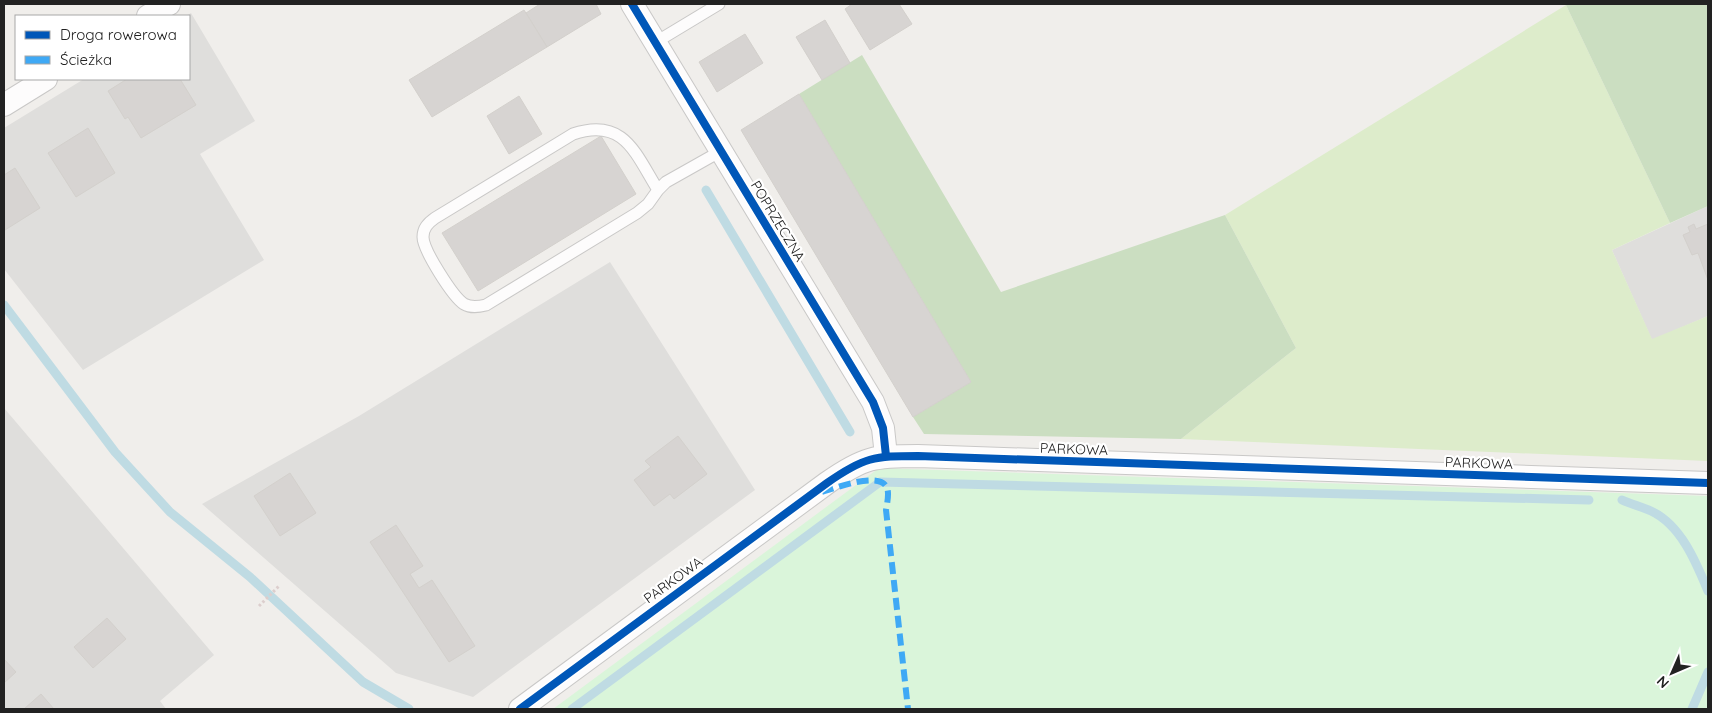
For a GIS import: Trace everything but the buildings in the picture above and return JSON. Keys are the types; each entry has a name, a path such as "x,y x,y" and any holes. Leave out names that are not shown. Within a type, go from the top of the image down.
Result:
{"street":[{"path":"150,15 169,4"},
{"name":"POPRZECZNA","path":"632,4 873,402 883,428 886,456"},
{"path":"4,105 44,80"},
{"name":"PARKOWA","path":"520,709 827,482 856,464 868,459 886,456 1708,483"}],"lane":[{"path":"656,42 719,4"},
{"path":"658,190 633,149 623,138 602,129 583,130 573,134 428,222 424,229 424,244 459,300 472,307 480,307 637,213 648,204 666,182 721,151"}],"path":[{"path":"258,606 280,585"}],"shaded area":[{"path":"191,13 255,121 200,154 264,260 83,370 4,269 4,128 82,80 190,80 190,15 188,15"},
{"path":"1708,206 1708,316 1652,340 1612,250"},
{"path":"610,262 755,490 473,697 396,673 202,504 359,416"},
{"path":"4,408 214,655 160,701 166,709 4,709"}],"green space":[{"path":"1708,4 1708,206 1670,223 1566,5"},
{"path":"1566,5 1670,223 1612,250 1652,339 1708,316 1708,461 1181,439 1296,348 1225,215"},
{"path":"862,55 1001,292 1225,215 1296,348 1181,439 924,434 913,417 971,382 799,94"},
{"path":"879,468 1708,496 1708,709 553,709"}],"waterway":[{"path":"706,190 850,432"},
{"path":"4,305 115,452 170,512 250,577 363,682 409,709"},
{"path":"572,709 880,482 1589,500"},
{"path":"1622,500 1651,511 1671,525 1693,557 1708,591"},
{"path":"1692,709 1708,672"}],"marked path":[{"path":"822,492 856,482 874,480 881,482 887,488 886,510 908,709"}],"cycle path":[{"path":"632,4 873,402 883,428 886,456"},
{"path":"520,709 827,483 860,463 880,458 918,456 1708,483"}]}
